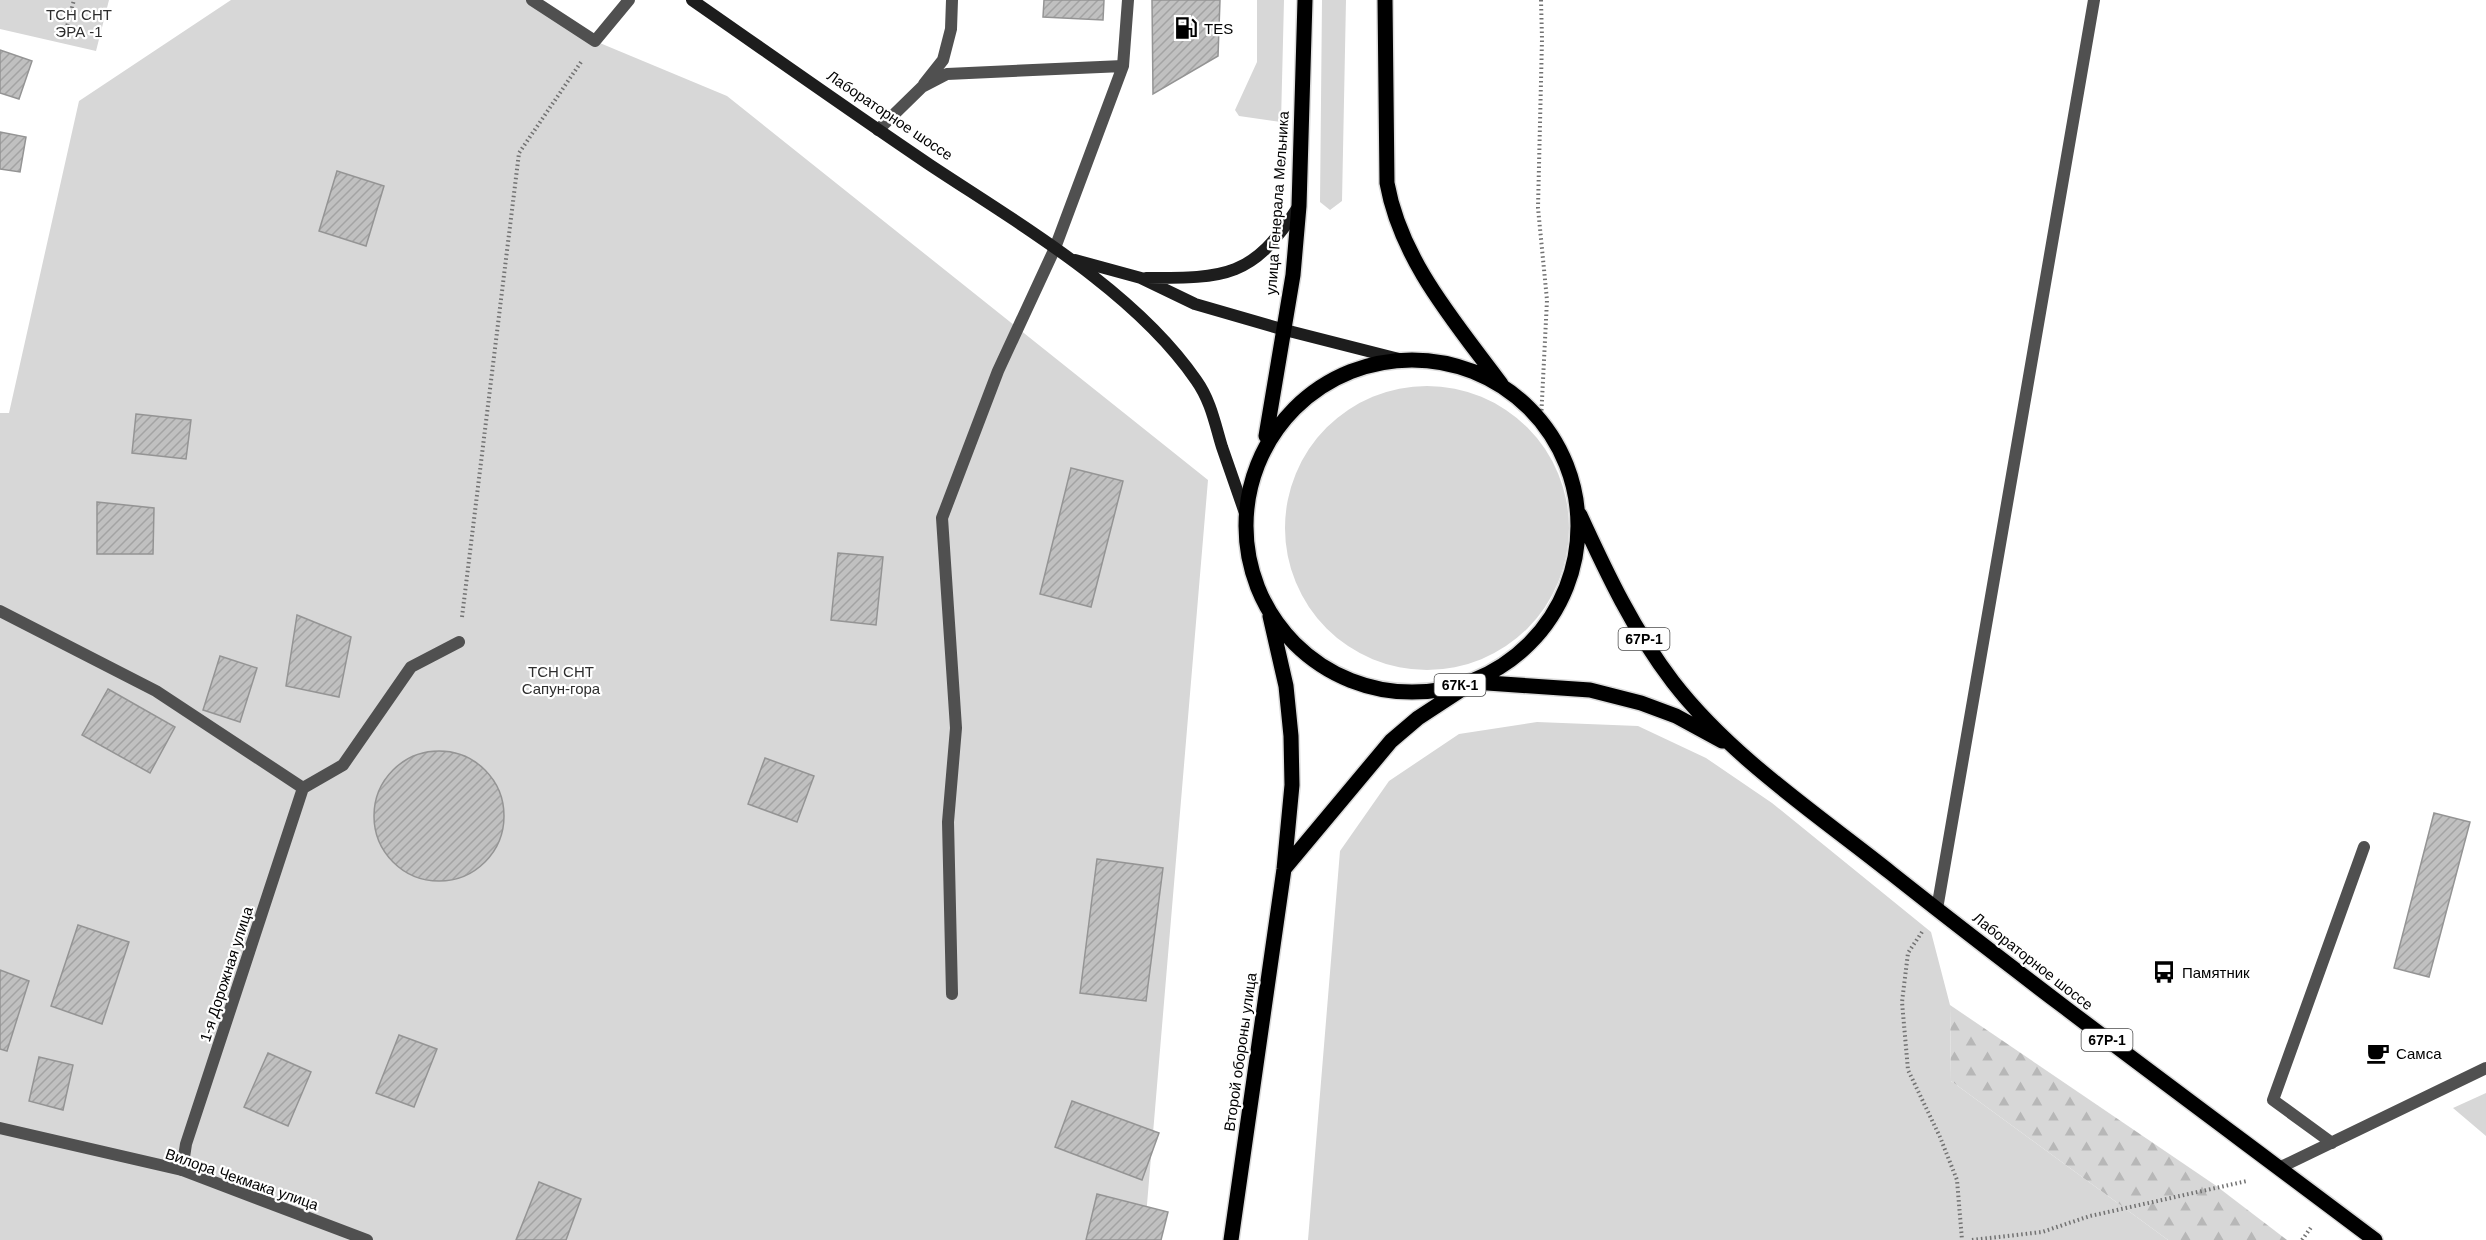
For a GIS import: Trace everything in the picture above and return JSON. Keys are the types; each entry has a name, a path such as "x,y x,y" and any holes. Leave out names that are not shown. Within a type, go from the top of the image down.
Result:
{"main road":[{"name":"Лабораторное шоссе","path":"692,0 878,130 1070,258 1132,310 1168,345 1197,381 1213,413 1246,516"},
{"name":"улица Генерала Мельника","path":"1265,442 1293,275 1299,206 1305,0"},
{"path":"1385,0 1387,183 1392,210 1422,273 1501,384"},
{"path":"1141,278 1193,278 1227,272 1250,264 1281,234 1299,206"},
{"name":"Лабораторное шоссе","path":"1070,258 1141,278 1195,304 1403,360"},
{"name":"67К-1","path":"1403,360 1437,361 1501,384 1541,420 1557,444 1569,469 1580,515 1577,554 1570,581 1558,608 1542,631 1522,652 1499,669 1473,682 1418,718 1391,741 1284,869 1292,785 1291,736 1286,686 1268,608 1251,563 1246,516 1253,480 1265,442 1288,410 1310,390 1342,373 1403,360"},
{"name":"Лабораторное шоссе","path":"1580,515 1619,598 1647,645 1675,684 1732,747"},
{"name":"67К-1","path":"1268,608 1284,632 1305,653 1330,670 1357,682 1385,690 1415,692 1445,690 1473,682"},
{"name":"Лабораторное шоссе","path":"1473,682 1590,690 1641,703 1676,716 1732,747 2015,971 2375,1240"},
{"name":"Второй обороны улица","path":"1231,1240 1284,869"}],"street":[{"path":"531,0 595,41 629,0"},
{"path":"878,130 922,87 943,60 951,29 952,0"},
{"path":"952,994 948,822 956,728 942,518 998,371 1055,248 1123,66 1128,0"},
{"path":"1937,909 2094,0"},
{"path":"922,87 947,74 1123,66"},
{"path":"0,611 156,691 303,788 343,765 411,667 459,642"},
{"name":"1-я Дорожная улица","path":"183,1170 186,1144 303,788"},
{"path":"2332,1143 2273,1100 2364,847"},
{"path":"2279,1168 2486,1068"},
{"name":"Вилора Чекмака улица","path":"0,1128 183,1170 367,1240"}],"path":[{"path":"65,34 74,0"},
{"path":"1541,0 1538,208 1547,300 1541,420"},
{"path":"459,642 519,153 595,41"},
{"path":"1937,909 1908,953 1902,1002 1908,1070 1940,1137 1957,1180 1962,1240"},
{"path":"1972,1240 2042,1232 2090,1216 2252,1179"}],"green space":[{"name":"ТСН СНТ ЭРА -1","path":"0,0 109,0 96,51 0,29"},
{"name":"ТСН СНТ Сапун-гора","path":"231,0 532,0 595,41 727,96 1208,480 1144,1240 0,1240 0,413 9,413 79,101"},
{"path":"1257,0 1284,0 1281,122 1239,116 1235,110 1257,62"},
{"path":"1322,0 1346,0 1342,201 1330,210 1320,202"},
{"path":"1427,386 1455,389 1481,397 1506,410 1527,428 1545,449 1558,474 1566,500 1569,528 1566,556 1558,582 1545,607 1527,628 1506,646 1481,659 1455,667 1427,670 1399,667 1373,659 1348,646 1327,628 1309,607 1296,582 1288,556 1285,528 1288,500 1296,474 1309,449 1327,428 1348,410 1373,397 1399,389"},
{"path":"1537,722 1638,726 1706,758 1772,803 1931,932 1950,1005 1951,1081 2168,1240 1308,1240 1340,851 1389,781 1459,734"},
{"path":"1950,1005 2215,1185 2287,1240 2168,1240 1951,1081"},
{"path":"2486,1093 2486,1136 2453,1108"}],"building":[{"path":"1044,0 1104,0 1103,20 1043,17"},
{"name":"TES","path":"1152,0 1220,0 1218,56 1153,94"},
{"path":"0,50 32,61 19,99 0,93"},
{"path":"0,132 26,137 20,172 0,169"},
{"path":"337,171 384,186 366,246 319,231"},
{"path":"136,414 191,420 186,459 132,453"},
{"path":"1071,468 1123,481 1091,607 1040,594"},
{"path":"97,502 154,508 153,554 97,554"},
{"path":"838,553 883,557 876,625 831,620"},
{"path":"297,615 351,637 339,697 286,686"},
{"path":"220,656 257,668 240,722 203,710"},
{"path":"108,689 175,727 150,773 82,735"},
{"path":"439,751 464,756 485,770 499,791 504,816 499,841 485,862 464,876 439,881 414,876 393,862 379,841 374,816 379,791 393,770 414,756"},
{"path":"765,758 814,776 797,822 748,804"},
{"path":"2434,813 2470,822 2429,977 2394,968"},
{"path":"1097,859 1163,868 1146,1001 1080,993"},
{"path":"78,925 129,942 102,1024 51,1006"},
{"path":"0,970 29,981 7,1051 0,1049"},
{"path":"399,1035 437,1049 414,1107 376,1093"},
{"path":"268,1053 311,1072 288,1126 244,1107"},
{"path":"39,1057 73,1065 63,1110 29,1101"},
{"path":"1072,1101 1159,1133 1142,1180 1055,1147"},
{"path":"539,1182 581,1199 566,1240 516,1240"},
{"path":"1097,1194 1168,1212 1161,1240 1086,1240"}],"place":[{"name":"TES","path":"1186,28"},
{"name":"Памятник","path":"2164,972"},
{"name":"Самса","path":"2378,1053"}]}
